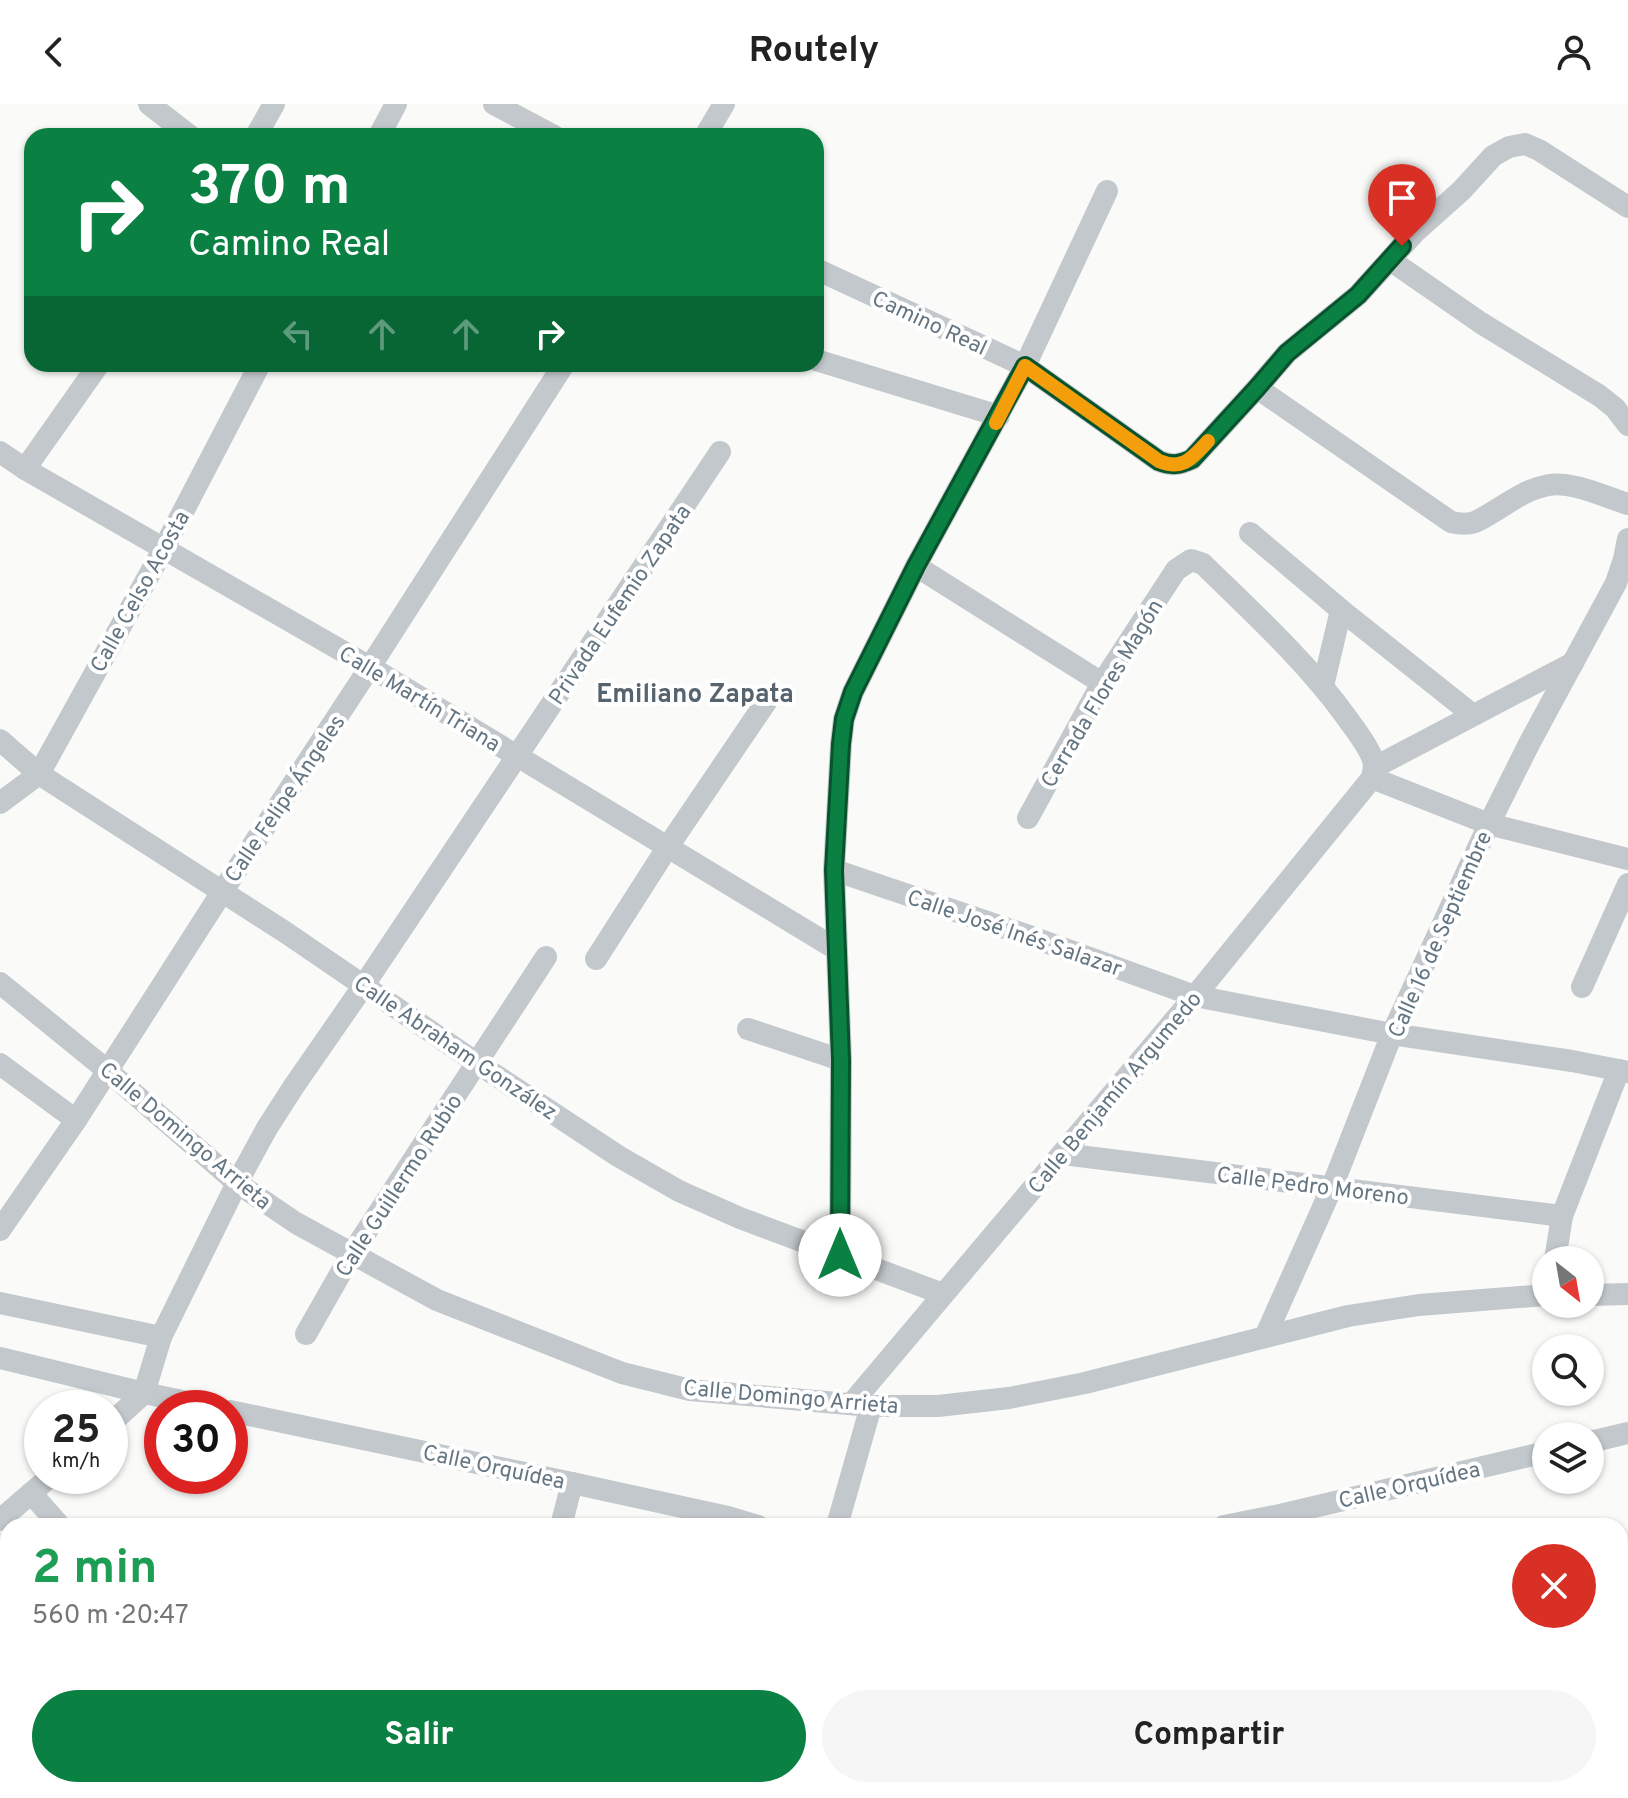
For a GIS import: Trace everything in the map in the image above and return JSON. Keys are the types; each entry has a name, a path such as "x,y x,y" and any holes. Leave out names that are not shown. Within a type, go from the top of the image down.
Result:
{"street":[{"path":"149,104 180,128"},
{"path":"260,128 274,104"},
{"path":"383,128 396,104"},
{"path":"710,128 724,104"},
{"path":"506,107 541,128"},
{"path":"1628,207 1539,150 1525,144 1509,147 1493,156 1462,190 1415,232 1358,295 1287,353 1257,388 1451,522 1475,522 1510,500 1550,484 1571,486 1628,504"},
{"path":"840,1255 841,1060 834,870 844,719 853,692 916,566 1025,366 1107,191"},
{"path":"1390,260 1481,323 1600,396 1615,408 1628,425"},
{"name":"Camino Real","path":"824,273 1025,366 1169,465 1192,459 1257,388"},
{"path":"824,362 999,416"},
{"path":"25,469 93,372"},
{"name":"Calle Celso Acosta","path":"0,803 39,774 164,548 256,372"},
{"name":"Calle Felipe Ángeles","path":"0,1230 108,1071 559,372"},
{"name":"Calle Martín Triana","path":"0,452 370,667 836,949"},
{"name":"Privada Eufemio Zapata","path":"146,1389 158,1344 267,1128 720,452"},
{"path":"1250,533 1473,715"},
{"name":"Calle 16 de Septiembre","path":"1265,1337 1332,1187 1392,1034 1489,824 1616,583 1628,539"},
{"name":"Cerrada Flores Magón","path":"1028,818 1102,683 1176,570 1191,560 1203,564 1323,686"},
{"path":"916,566 1102,683"},
{"path":"1341,610 1323,686 1366,745 1373,758 1373,773"},
{"path":"1373,773 1473,715 1573,663"},
{"path":"596,959 768,699"},
{"name":"Calle Abraham González","path":"0,740 39,774 364,985 618,1156 679,1191 740,1218 943,1294"},
{"path":"1373,773 1489,824 1628,859"},
{"name":"Calle Benjamín Argumedo","path":"862,1404 943,1294 1195,996 1373,773"},
{"name":"Calle José Inés Salazar","path":"834,870 1195,996 1392,1034 1623,1071"},
{"path":"1582,987 1628,884"},
{"name":"Calle Guillermo Rubio","path":"306,1334 351,1255 546,957"},
{"name":"Calle Domingo Arrieta","path":"0,983 237,1183 296,1223 437,1300 622,1373 690,1390 862,1404 938,1406 1009,1398 1085,1383 1348,1316 1419,1305 1532,1296"},
{"path":"748,1029 841,1060"},
{"path":"0,1065 76,1120"},
{"path":"1557,1246 1562,1216 1623,1071"},
{"name":"Calle Pedro Moreno","path":"1063,1154 1562,1216"},
{"path":"1604,1295 1628,1294"},
{"path":"0,1303 158,1344"},
{"path":"0,1358 150,1390"},
{"path":"128,1406 146,1389"},
{"path":"840,1517 862,1404"},
{"name":"Calle Orquídea","path":"248,1415 731,1518"},
{"path":"1604,1439 1628,1433"},
{"name":"Calle Orquídea","path":"1259,1518 1532,1455"},
{"path":"563,1518 572,1483"},
{"path":"2,1518 30,1494"},
{"path":"32,1494 53,1518"}],"slow traffic":[{"path":"996,423 1025,366 1159,461 1169,465 1180,464 1192,459 1208,441"}],"district":[{"name":"Emiliano Zapata","path":"695,693"}],"route":[{"path":"840,1255 841,1060 834,870 844,719 853,692 916,566 1025,366 1159,461 1169,465 1180,464 1192,459 1287,353 1358,295 1402,246"}]}
